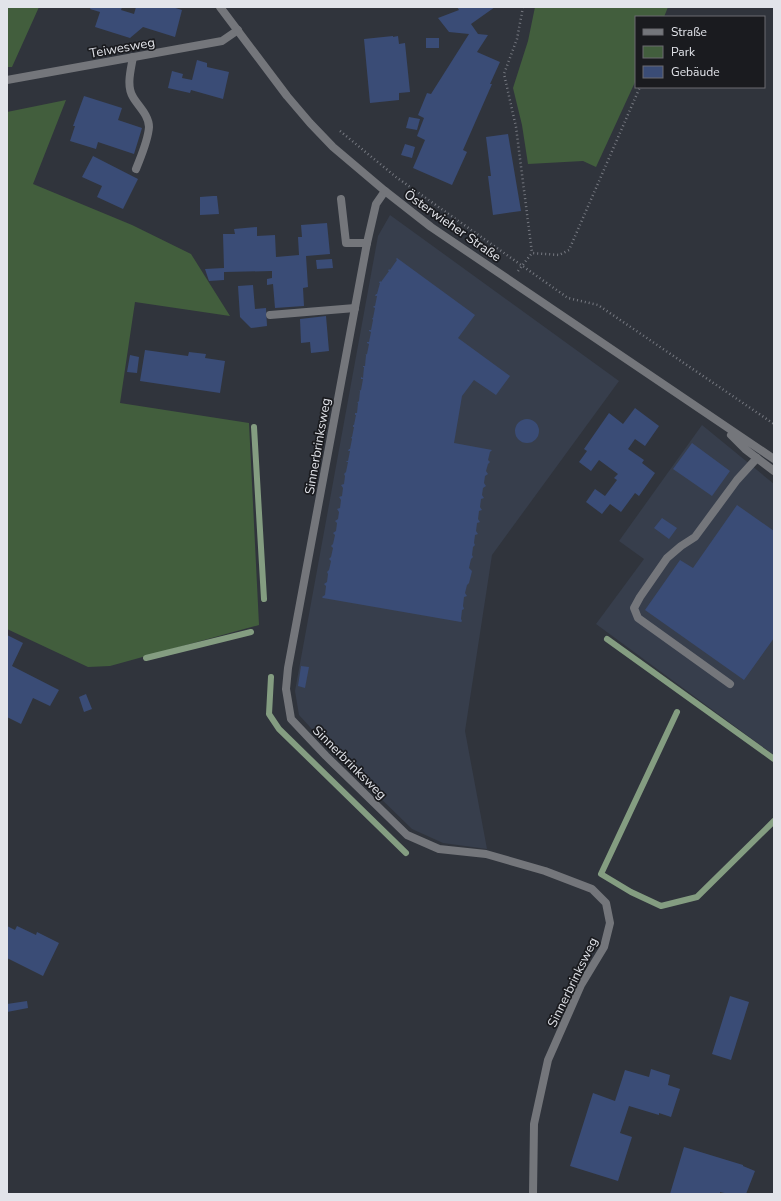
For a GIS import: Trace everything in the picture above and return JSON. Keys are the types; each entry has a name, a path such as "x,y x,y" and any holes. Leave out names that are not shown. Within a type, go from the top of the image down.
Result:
{"street":[{"name":"Österwieher Straße","path":"220,7 287,96 310,123 333,147 385,191 431,227 774,459"},
{"name":"Teiwesweg","path":"7,80 222,41 238,30"},
{"path":"133,57 129,83 132,96 140,105 149,125 146,140 136,169"},
{"name":"Sinnerbrinksweg","path":"385,191 376,204 366,243 288,668 286,689 291,719 326,756 407,835 440,849 486,854 545,871 592,889 606,903 610,923 604,947 581,986 548,1060 534,1124 533,1194"},
{"path":"341,198 346,243 366,243"},
{"path":"270,315 355,308"},
{"name":"Österwieher Straße","path":"713,417 745,449 774,471"},
{"path":"730,684 638,618 634,608 667,558 695,537 737,480 757,458"}],"path":[{"path":"511,281 532,253 516,127 504,74 516,39 523,7"},
{"path":"532,253 559,255 569,250 640,88"},
{"path":"335,127 396,177 568,298 598,305 774,424"}],"shaded area":[{"path":"390,215 619,381 492,555 465,731 487,849 443,843 412,829 332,751 299,715 295,691 378,236"},
{"path":"702,425 774,484 774,755 596,624 644,559 619,541"}],"green space":[{"path":"7,7 39,7 12,67 7,67"},
{"path":"535,7 668,7 664,16 635,16 635,82 596,167 583,161 528,164 522,125 513,88 528,41"},
{"path":"66,100 33,184 132,225 191,254 230,316 135,302 120,403 249,423 259,625 110,666 88,667 7,629 7,112"}],"building":[{"path":"91,7 122,7 121,10 134,14 136,7 172,7 182,10 175,37 143,27 130,38 95,27 100,12 90,9"},
{"path":"457,7 495,7 471,24 478,34 488,35 477,52 500,62 463,150 467,152 452,185 413,168 425,140 417,136 424,118 418,115 427,93 431,94 469,34 449,32 438,18 459,10"},
{"path":"398,36 399,44 405,43 410,92 399,93 399,100 370,103 364,39"},
{"path":"426,38 439,38 439,48 426,48"},
{"path":"197,60 207,63 207,67 229,72 223,99 191,90 190,93 168,88 172,71 183,74 182,78 192,80"},
{"path":"84,96 122,108 118,120 142,128 134,154 98,142 96,149 70,141 75,126 73,126"},
{"path":"409,117 420,119 417,130 406,128"},
{"path":"508,134 521,211 493,215 488,176 491,176 486,137"},
{"path":"405,144 415,147 412,158 401,155"},
{"path":"93,156 138,179 123,209 97,197 102,186 82,177"},
{"path":"217,196 219,214 200,215 200,197"},
{"path":"327,223 330,254 306,256 308,287 303,288 304,306 275,308 273,284 267,285 267,279 272,278 272,271 224,272 224,280 209,281 205,269 224,268 223,234 235,234 234,229 257,227 257,236 275,235 276,257 299,255 298,237 302,237 301,225"},
{"path":"397,258 475,315 458,338 510,376 496,395 474,380 462,396 454,443 492,450 488,460 490,462 486,471 488,474 485,476 484,483 486,486 483,488 482,495 484,498 481,499 480,507 482,510 479,511 478,519 480,522 477,523 476,531 478,534 475,535 473,557 469,568 472,571 465,593 467,596 464,597 464,609 462,610 461,622 322,597 325,595 326,586 324,584 327,582 327,572 331,561 329,559 333,548 331,546 335,535 333,533 336,531 337,523 335,521 338,519 339,512 337,509 340,508 341,500 339,497 342,496 343,488 341,485 344,484 344,474 346,472 348,462 346,462 348,461 350,451 348,451 350,449 352,439 353,425 356,415 355,413 357,413 359,391 361,390 363,379 361,379 361,377 363,378 363,366 365,366 365,355 367,354 369,344 367,342 369,342 371,332 369,330 371,330 375,308 373,307 375,306 377,296 375,296 377,294 380,281 381,282 389,269 390,270"},
{"path":"332,259 333,268 317,269 316,260"},
{"path":"253,285 255,309 266,308 267,326 251,328 240,317 238,286"},
{"path":"326,316 329,351 311,353 310,342 301,343 300,319"},
{"path":"145,350 188,356 189,352 206,354 205,358 225,361 220,393 140,381"},
{"path":"130,355 139,357 137,373 127,372"},
{"path":"635,408 659,426 645,446 635,439 628,449 644,460 642,463 655,473 639,496 635,493 621,512 610,504 602,514 586,502 595,489 605,496 617,480 614,478 618,474 599,460 591,471 579,462 587,451 584,449 609,413 623,424"},
{"path":"527,419 535,423 539,431 535,439 527,443 519,439 515,431 519,423"},
{"path":"692,443 730,471 712,496 673,469"},
{"path":"737,505 774,531 774,638 744,680 645,610 680,560 693,568"},
{"path":"662,518 677,528 669,539 654,528"},
{"path":"7,635 23,643 12,666 59,690 50,706 33,698 21,724 7,717"},
{"path":"301,666 309,667 305,688 298,686"},
{"path":"86,694 92,709 84,712 79,697"},
{"path":"7,926 15,930 17,926 36,935 37,932 59,943 43,976 7,958"},
{"path":"730,996 749,1002 731,1060 712,1054"},
{"path":"27,1001 28,1008 7,1012 7,1004"},
{"path":"651,1069 670,1075 668,1085 680,1089 671,1117 629,1106 620,1133 632,1137 618,1181 570,1166 593,1093 615,1101 625,1070 649,1077"},
{"path":"684,1147 743,1165 755,1171 746,1194 729,1194 720,1192 720,1194 670,1194"}],"waterway":[{"path":"254,427 264,599"},
{"path":"146,658 251,632"},
{"path":"607,639 774,759"},
{"path":"271,677 269,714 279,729 406,853"},
{"path":"677,712 601,874 631,892 661,906 697,897 774,821"}]}
